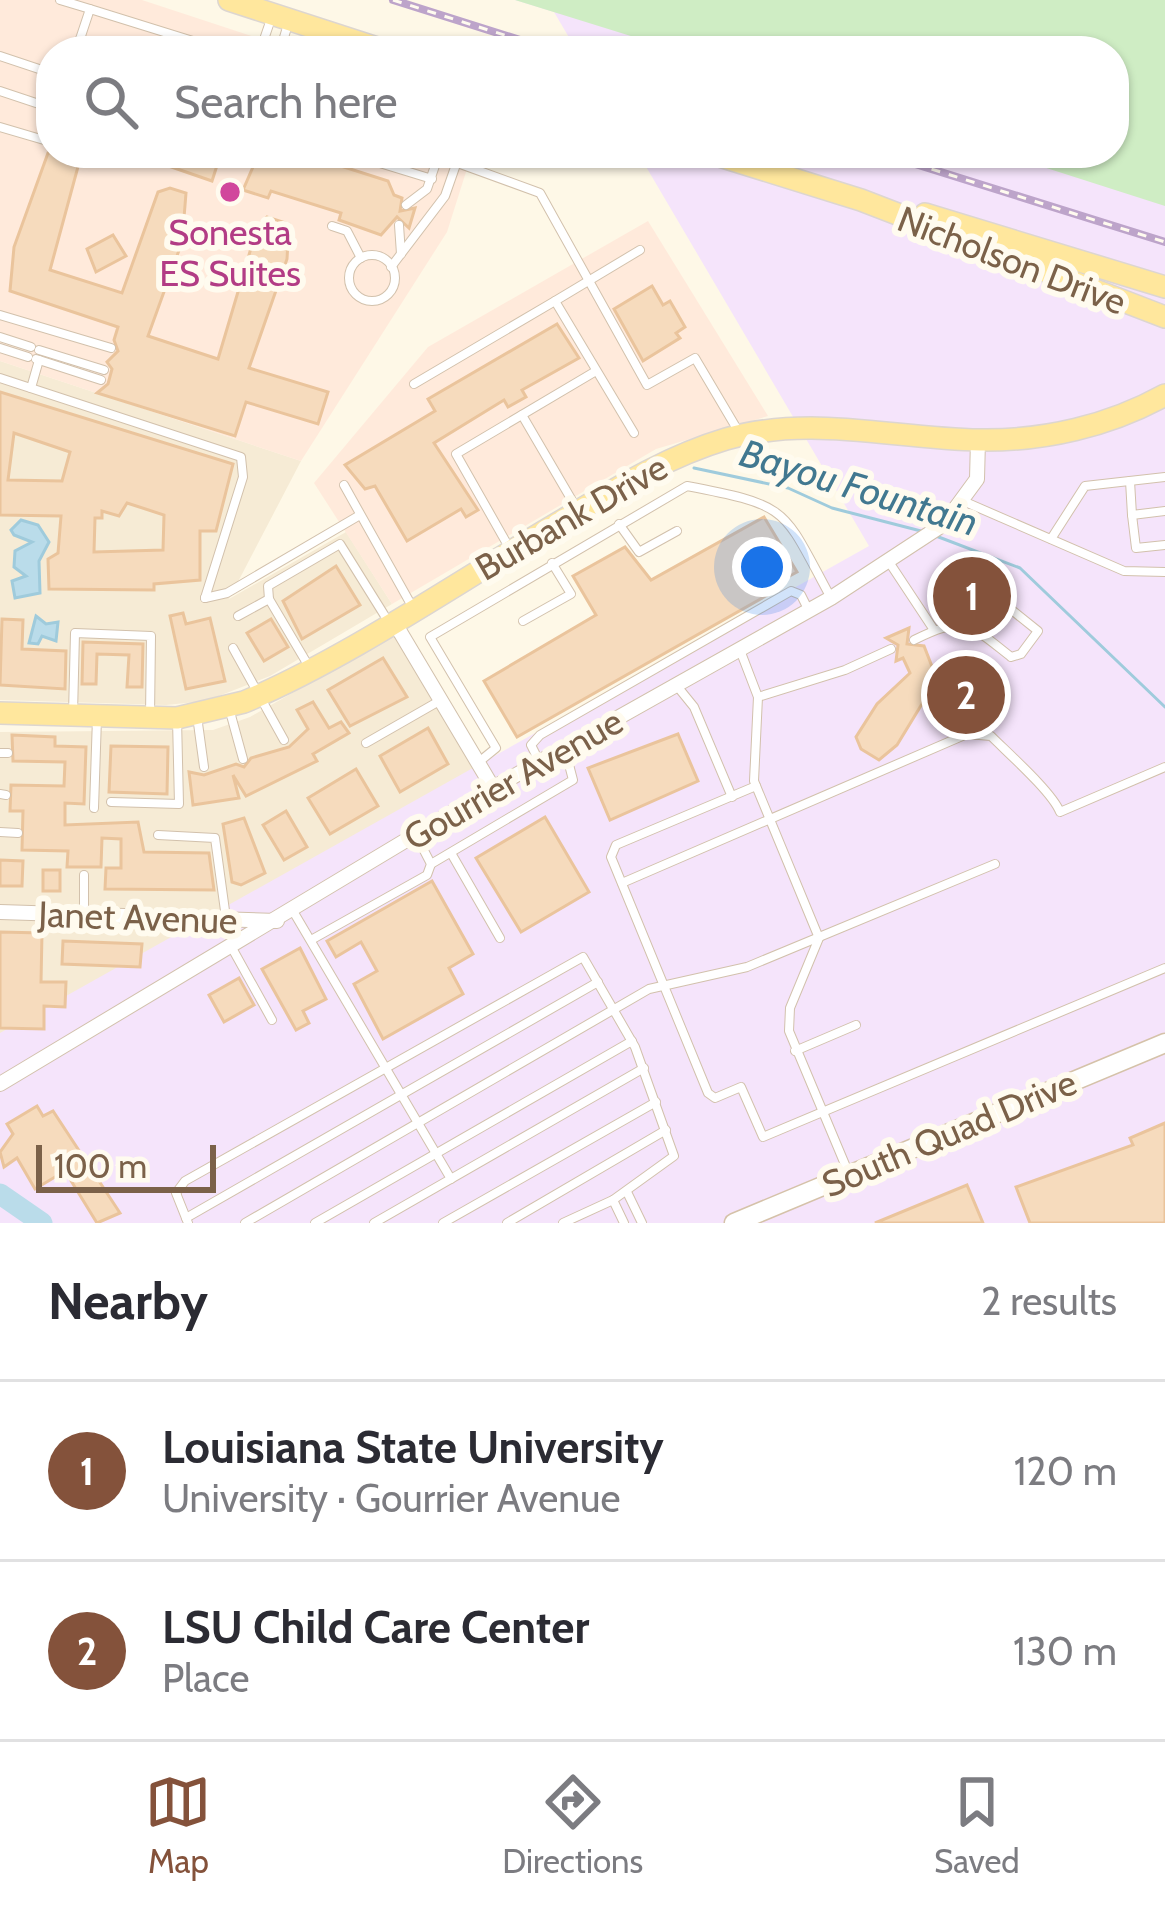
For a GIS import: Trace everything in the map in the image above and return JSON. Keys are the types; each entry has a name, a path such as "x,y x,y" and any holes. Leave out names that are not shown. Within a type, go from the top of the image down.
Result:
{"main road":[{"path":"229,0 339,36"},
{"name":"Nicholson Drive","path":"758,168 861,200 1165,317"},
{"name":"Nicholson Drive","path":"861,200 868,197 1165,287"},
{"name":"Burbank Drive","path":"0,713 150,718 187,717 228,708 259,696 652,468 741,435 792,427 865,427 978,440 1086,427 1165,394"}],"street":[{"name":"Gourrier Avenue","path":"0,1084 539,761 831,598 944,524 976,479 978,440"},
{"path":"398,617 410,648 493,788"},
{"name":"Janet Avenue","path":"0,912 277,921"},
{"name":"South Quad Drive","path":"734,1223 1165,1043"}],"lane":[{"path":"59,0 177,36"},
{"path":"81,36 90,9"},
{"path":"269,36 280,17"},
{"path":"280,17 280,36"},
{"path":"0,56 36,68"},
{"path":"0,91 36,103"},
{"path":"0,130 36,138"},
{"path":"387,168 430,184 445,196"},
{"path":"406,205 430,184 433,168"},
{"path":"392,267 377,256 362,258 349,277 353,291 364,300 378,300 390,292 392,267 445,196 455,168"},
{"path":"481,168 540,193 647,385 694,358 741,435"},
{"path":"399,225 401,256"},
{"path":"332,226 347,231 362,258"},
{"path":"414,384 640,250"},
{"path":"555,301 634,433"},
{"path":"0,315 111,348"},
{"path":"31,388 36,354 49,330"},
{"path":"0,337 103,375"},
{"path":"0,348 36,354"},
{"path":"511,550 456,454 596,371"},
{"path":"0,378 241,457 245,470 205,598 227,593 360,515"},
{"path":"522,415 578,511"},
{"path":"1051,539 1084,486 1165,476"},
{"path":"1130,481 1136,548 1165,545"},
{"path":"344,485 398,617"},
{"path":"410,648 688,486 746,497 784,512 831,598"},
{"path":"964,501 1124,571 1165,572"},
{"path":"1132,515 1165,511"},
{"path":"619,524 640,552 677,531"},
{"path":"310,667 269,598 268,586 340,544 398,617"},
{"path":"891,556 934,630"},
{"path":"523,622 571,594 552,563"},
{"path":"539,761 531,745 540,735 791,591 809,610"},
{"path":"238,616 269,598"},
{"path":"914,640 948,623 970,625 1011,657 1021,654 1038,631 998,599 970,625"},
{"path":"73,715 75,633 151,635 150,718"},
{"path":"430,637 496,748 478,762"},
{"path":"694,647 706,668"},
{"path":"233,648 284,740"},
{"path":"740,649 758,697 752,755 756,786 820,938 790,1008 795,1051 849,1175"},
{"path":"758,697 845,670 891,649"},
{"path":"676,685 694,706 732,796"},
{"path":"626,686 637,706"},
{"path":"366,743 441,700"},
{"path":"228,708 244,759"},
{"path":"94,808 97,716"},
{"path":"187,717 204,767"},
{"path":"111,802 179,804 187,717"},
{"path":"622,883 967,734 991,736 1026,776 1048,789 1060,812 1165,767"},
{"path":"311,940 427,875 431,864 573,780 567,757 554,753"},
{"path":"756,786 616,845 611,856 711,1096 741,1087 759,1132 767,1138 1165,968"},
{"path":"0,832 17,833"},
{"path":"158,835 215,838 226,920"},
{"path":"416,836 431,864"},
{"path":"451,853 500,938"},
{"path":"245,1223 614,1009 664,986 747,967 995,864"},
{"path":"84,875 84,914"},
{"path":"293,911 451,1179"},
{"path":"232,948 272,1020"},
{"path":"563,1223 613,1200 670,1164 674,1156 632,1041 584,957 185,1181 176,1193 187,1220 598,982"},
{"path":"795,1051 856,1025"},
{"path":"315,1223 632,1041"},
{"path":"374,1223 644,1068"},
{"path":"443,1223 656,1102"},
{"path":"507,1223 666,1130"},
{"path":"627,1191 642,1223"},
{"path":"613,1200 624,1223"}],"shaded area":[{"name":"Sonesta ES Suites","path":"0,0 142,0 251,36 36,36 36,168 467,168 447,232 301,461 0,361"},
{"path":"515,0 1165,0 1165,1223 0,1223 0,1033 869,546 647,168 1129,168 1129,36 568,36 554,12"},
{"path":"648,221 768,416 656,449 392,604 314,483 428,347"},
{"path":"0,361 301,461 229,599 346,532 392,604 270,676 206,701 166,705 0,700"},
{"path":"394,635 493,788 0,1084 0,732 213,730 250,717"}],"green space":[{"path":"515,0 1165,0 1165,206 1047,168 1129,168 1129,36 631,36"}],"water":[{"path":"21,520 38,525 49,542 39,561 40,593 15,598 12,581 26,576 14,567 15,551 32,542 11,530"},
{"path":"36,616 46,624 58,622 56,641 42,636 38,644 29,643"}],"building":[{"path":"43,168 78,168 50,270 122,293 158,192 170,188 186,193 182,242 148,336 218,359 257,228 267,217 289,224 287,259 249,368 328,392 318,424 246,402 235,436 97,393 108,384 112,369 107,362 118,351 114,340 118,327 10,291 14,247"},
{"path":"174,168 216,168 212,181"},
{"path":"253,168 347,168 388,181 394,195 402,198 400,211 415,208 409,228 397,217 381,235 339,220 341,213 271,191 268,198 243,190"},
{"path":"113,235 126,256 96,272 87,249"},
{"path":"652,286 663,305 670,301 685,327 676,333 680,338 643,361 614,309"},
{"path":"557,324 579,358 522,390 526,397 508,407 504,400 434,443 478,510 466,517 461,509 407,541 375,486 365,489 345,465 435,411 428,399"},
{"path":"0,392 233,464 216,531 200,531 200,580 154,584 154,590 49,589 48,559 58,553 61,516 0,515","holes":["14,433 70,452 62,481 8,480","127,503 164,515 163,550 94,552 95,518 102,518 102,511 119,516"]},
{"path":"764,517 797,572 775,584 778,589 517,737 484,681 596,615 573,576 625,547 651,580"},
{"path":"336,566 360,605 302,639 283,601"},
{"path":"183,613 186,624 210,618 225,681 186,689 170,616"},
{"path":"2,619 23,620 22,649 66,651 65,689 0,685"},
{"path":"271,619 288,647 264,661 247,633"},
{"path":"909,628 907,644 924,646 933,669 998,677 1003,700 995,707 976,708 925,699 897,745 879,760 861,749 856,737 877,704 910,673 903,658 896,661 898,645 886,638"},
{"path":"83,642 143,644 142,687 127,687 129,655 97,654 96,684 82,684"},
{"path":"383,658 407,697 350,726 328,690"},
{"path":"313,702 329,728 341,722 349,733 313,754 317,761 246,796 233,775 239,798 193,805 189,772 204,775 236,764 244,767 251,758 289,747 308,729 297,710"},
{"path":"428,728 448,764 400,792 380,756"},
{"path":"678,734 698,781 610,820 588,768"},
{"path":"12,735 55,737 55,746 86,747 84,804 65,803 65,825 138,822 144,852 209,853 214,890 105,889 106,868 121,868 121,839 102,838 101,867 67,867 68,851 22,850 23,811 10,811 11,785 64,786 65,762 13,761"},
{"path":"111,746 168,747 167,794 109,792"},
{"path":"356,769 378,806 330,834 308,798"},
{"path":"286,811 307,847 284,860 263,825"},
{"path":"545,817 589,892 521,932 476,858"},
{"path":"244,818 265,873 241,885 232,882 223,824"},
{"path":"0,860 23,861 22,886 0,886"},
{"path":"43,870 60,870 60,891 43,891"},
{"path":"432,881 473,954 449,968 463,994 383,1039 354,984 377,971 361,942 336,957 327,941"},
{"path":"0,932 42,933 41,982 66,982 65,1007 44,1006 44,1029 0,1028"},
{"path":"63,941 142,944 140,967 62,964"},
{"path":"300,948 326,999 303,1011 309,1023 296,1030 262,969"},
{"path":"239,978 254,1005 224,1022 209,995"},
{"path":"37,1106 43,1116 53,1111 120,1213 97,1223 65,1171 35,1189 17,1158 4,1167 0,1152 13,1134 7,1124"},
{"path":"1165,1123 1165,1223 1030,1223 1016,1187 1133,1145 1130,1138"},
{"path":"967,1185 983,1223 875,1223"}],"waterway":[{"name":"Bayou Fountain","path":"694,468 788,488 832,508 921,531"},
{"name":"Bayou Fountain","path":"936,536 1020,568 1165,707"},
{"path":"0,1194 42,1223"}],"railway":[{"path":"393,0 507,36"},
{"path":"928,168 1165,242"}],"place":[{"name":"Sonesta ES Suites","path":"230,192"},
{"name":"Louisiana State University","path":"972,596"},
{"name":"LSU Child Care Center","path":"966,695"}]}
